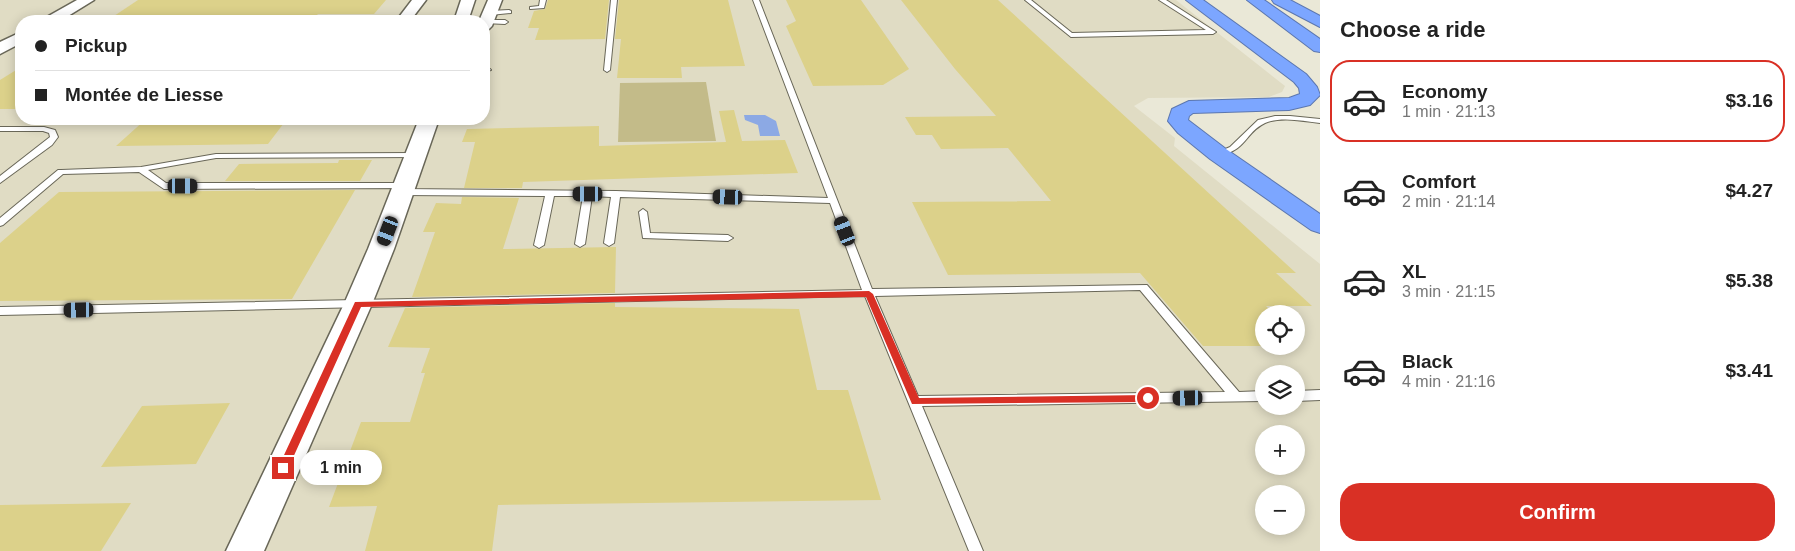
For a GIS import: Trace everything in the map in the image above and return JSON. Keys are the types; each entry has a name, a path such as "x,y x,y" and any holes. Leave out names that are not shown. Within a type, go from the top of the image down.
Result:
{"highway":[{"path":"1193,0 1300,78 1310,91 1308,98 1297,103 1197,106 1179,113 1177,116 1181,125 1218,154 1320,225"},
{"path":"1254,0 1320,47"},
{"path":"1258,0 1320,34"},
{"path":"1279,0 1317,20"},
{"path":"1218,154 1284,214 1320,239"}],"street":[{"path":"61,15 87,0"},
{"path":"464,15 468,0"},
{"path":"402,15 417,2"},
{"path":"407,15 417,2"},
{"path":"2,48 15,40"},
{"path":"245,551 358,304 404,188 426,125"}],"lane":[{"path":"532,8 542,6 543,0"},
{"path":"607,70 614,0"},
{"path":"756,0 869,294 916,401 976,551"},
{"path":"1028,0 1071,35 1213,32 1162,0"},
{"path":"489,15 509,12"},
{"path":"490,15 505,22"},
{"path":"1218,154 1232,151 1257,125 1267,120 1292,118 1320,121"},
{"path":"0,129 44,129 52,132 54,137 0,180"},
{"path":"0,223 61,172 140,169 216,156 415,154"},
{"path":"140,169 164,186 404,188 550,194 616,194 834,201"},
{"path":"539,244 550,194"},
{"path":"580,244 588,194"},
{"path":"608,243 616,194"},
{"path":"643,212 646,236 728,238"},
{"path":"0,311 1143,287 1236,397"},
{"path":"1305,396 1320,395"},
{"path":"916,401 1255,396"}],"shaded area":[{"path":"0,0 1176,0 1285,86 1282,92 1269,97 1148,98 1134,106 1175,138 1174,146 1320,264 1320,551 0,551"},
{"path":"706,82 716,141 618,142 620,83"}],"water":[{"path":"744,115 765,115 776,121 780,136 760,136 758,125 745,120"}],"building":[{"path":"138,0 386,0 374,14 116,15"},
{"path":"548,0 609,0 605,39 535,40 539,28 528,28 534,11 545,9"},
{"path":"619,0 728,0 745,66 681,67 682,78 617,78 621,39 615,39"},
{"path":"786,0 861,0 909,69 883,85 813,86 786,26 796,21"},
{"path":"901,0 998,0 1296,273 1276,273 1312,306 1255,305 1255,346 1203,346 1140,273 948,275 912,202 1051,201 1008,148 941,149 932,135 916,135 905,117 996,116 955,69"},
{"path":"15,71 15,109 0,109 0,80"},
{"path":"734,110 742,141 785,140 798,173 523,182 522,188 464,188 475,142 462,142 467,129 599,126 599,146 726,142 719,111"},
{"path":"139,125 282,125 268,144 116,146"},
{"path":"339,160 372,160 360,181 225,181 239,164 338,163"},
{"path":"355,190 292,299 0,301 0,243 59,192"},
{"path":"462,197 519,198 503,249 616,247 615,293 412,297 435,232 423,232 436,203 461,204"},
{"path":"615,303 615,307 799,309 817,390 848,390 881,500 498,505 492,551 365,551 377,506 329,507 361,422 410,422 425,373 421,373 430,348 388,347 405,308"},
{"path":"230,403 196,464 101,467 142,406"},
{"path":"131,503 101,551 0,551 0,505"}],"route":[{"path":"283,468 358,304 869,294 916,401 1148,398"}]}
